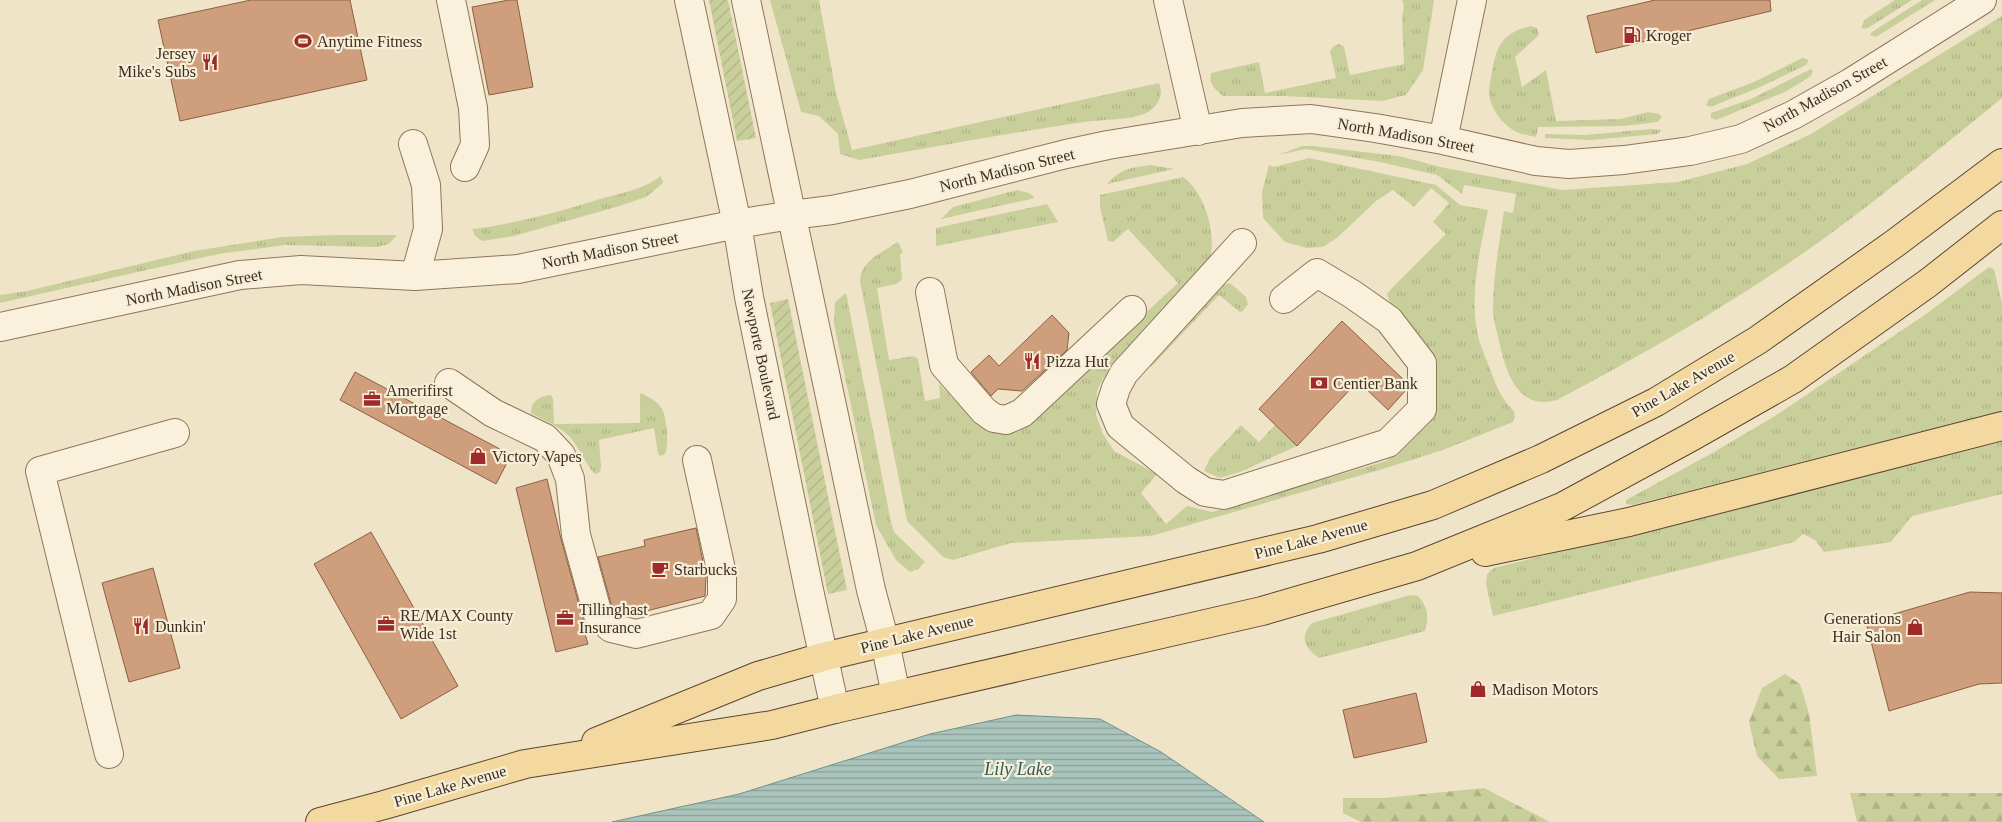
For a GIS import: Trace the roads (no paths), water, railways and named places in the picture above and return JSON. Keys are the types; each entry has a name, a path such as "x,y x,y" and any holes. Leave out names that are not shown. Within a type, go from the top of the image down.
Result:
{"main road":[{"name":"Pine Lake Avenue","path":"550,760 758,676 823,656 1318,539 1434,505 1514,471 1656,402 1758,340 1894,244 2002,163"},
{"name":"Pine Lake Avenue","path":"320,822 525,764 772,725 835,708 1262,611 1417,566 1562,507 1793,379 1928,283 2002,225"},
{"path":"1417,566 1629,522 2002,426"}],"street":[{"path":"451,0 473,108 475,145 465,167"},
{"name":"Newporte Boulevard","path":"689,0 737,224 749,297 835,708"},
{"path":"746,0 871,590 896,694"},
{"path":"1168,0 1198,131"},
{"path":"1443,140 1472,0"},
{"name":"North Madison Street","path":"0,327 240,275 301,270 415,276 518,269 737,224 832,210 910,194 1108,145 1242,123 1311,119 1443,140 1536,161 1569,164 1624,160 1690,151 1741,139 1793,115 1850,83 1982,0"},
{"path":"413,144 426,186 428,229 415,276"},
{"path":"1242,243 1124,372 1111,404 1120,426 1182,478 1205,492 1224,495 1388,443 1422,410 1422,363 1388,320 1352,294 1317,273 1284,299"},
{"path":"930,292 944,365 984,410 994,418 1006,420 1022,413 1132,310"},
{"path":"449,384 493,413 545,438 562,455 570,479 576,535 598,615 611,628 636,634 711,615 722,599 722,574 697,460"},
{"path":"108,754 40,471 176,433"}],"water":[{"name":"Lily Lake","path":"1016,715 1100,719 1161,752 1264,822 612,822 739,794 930,734"}],"place":[{"name":"Kroger","path":"1632,35"},
{"name":"Anytime Fitness","path":"303,41"},
{"name":"Jersey Mike's Subs","path":"210,62"},
{"name":"Pizza Hut","path":"1032,361"},
{"name":"Centier Bank","path":"1319,383"},
{"name":"Amerifirst Mortgage","path":"372,399"},
{"name":"Victory Vapes","path":"478,456"},
{"name":"Starbucks","path":"660,569"},
{"name":"Tillinghast Insurance","path":"565,618"},
{"name":"RE/MAX County Wide 1st","path":"386,624"},
{"name":"Dunkin'","path":"141,626"},
{"name":"Generations Hair Salon","path":"1915,627"},
{"name":"Madison Motors","path":"1478,689"}]}
